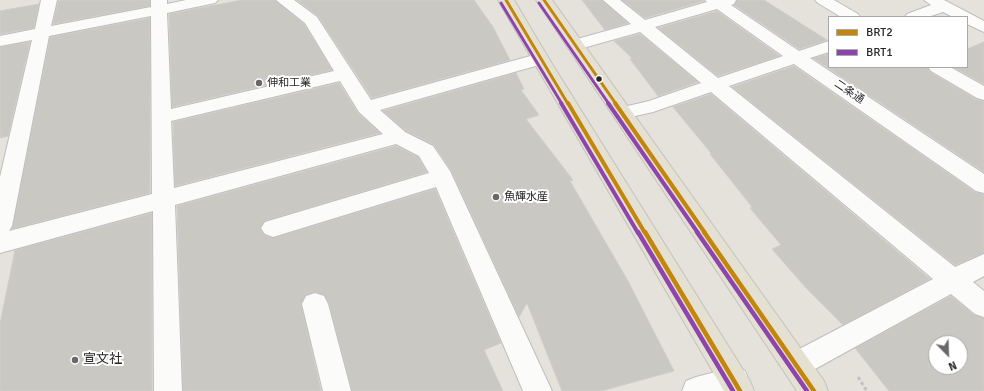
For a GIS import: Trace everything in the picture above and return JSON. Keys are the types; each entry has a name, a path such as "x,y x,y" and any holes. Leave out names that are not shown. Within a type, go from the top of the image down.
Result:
{"main road":[{"path":"506,0 540,59 738,386"},
{"path":"544,0 814,391"}],"street":[{"path":"0,226 49,0"},
{"path":"0,41 42,33 159,5 210,0"},
{"path":"284,0 311,20 366,108 398,136 426,150 442,177 538,391"},
{"path":"611,0 984,306"},
{"path":"823,0 850,16"},
{"path":"576,45 721,1"},
{"name":"二条通","path":"721,1 796,57 984,185"},
{"path":"915,16 938,3 964,16"},
{"path":"159,5 168,391"},
{"path":"968,18 984,27"},
{"path":"622,113 653,106 828,46"},
{"path":"366,108 540,59"},
{"path":"939,68 984,94"},
{"path":"162,118 345,74"},
{"path":"0,243 398,136"},
{"path":"272,228 442,177"},
{"path":"796,365 984,264"},
{"path":"315,304 337,391"},
{"path":"696,391 738,386"}],"path":[{"path":"858,377 867,391"}],"building":[{"path":"150,0 150,6 53,24 58,1"},
{"path":"242,0 275,0 304,24 332,70 172,107 169,14"},
{"path":"297,0 474,0 493,27 510,60 372,98 318,16"},
{"path":"582,0 602,0 628,23 605,30"},
{"path":"622,0 704,0 704,1 645,18"},
{"path":"737,0 764,0 827,40 799,49 734,5"},
{"path":"39,4 34,28 0,34 0,11"},
{"path":"717,11 780,56 718,76 658,28"},
{"path":"150,18 150,193 12,229 50,37"},
{"path":"640,34 698,82 658,96 630,59 632,58 614,41"},
{"path":"30,42 8,136 0,138 0,47"},
{"path":"984,42 984,84 955,68 968,68 968,49"},
{"path":"828,54 828,68 813,58"},
{"path":"794,66 975,192 984,194 984,253 955,265 732,87"},
{"path":"828,68 928,68 930,72 976,99 984,101 984,172"},
{"path":"516,73 524,89 521,90 539,115 526,119 573,180 570,181 628,281 674,371 601,391 562,391 527,303 519,317 451,170 434,145 406,131 383,111"},
{"path":"339,83 358,113 380,133 175,186 173,122"},
{"path":"711,94 930,279 843,325 807,289 772,249 781,245 750,208 752,207 710,154 711,153 673,107"},
{"path":"396,146 418,157 427,172 265,221 260,229 264,235 273,238 435,189 501,343 484,350 503,391 352,391 329,304 324,295 315,292 306,295 301,304 321,391 183,391 177,206"},
{"path":"152,213 152,391 0,391 0,324 15,250"},
{"path":"951,296 974,315 984,318 984,391 889,391 855,348"}],"transit line":[{"name":"BRT2","path":"506,0 740,391"},
{"name":"BRT2","path":"544,0 814,391"},
{"name":"BRT1","path":"501,3 733,391"},
{"name":"BRT1","path":"539,3 807,391"}],"place":[{"name":"伸和工業","path":"259,83"},
{"name":"魚輝水産","path":"496,197"},
{"name":"宣文社","path":"75,360"}]}
